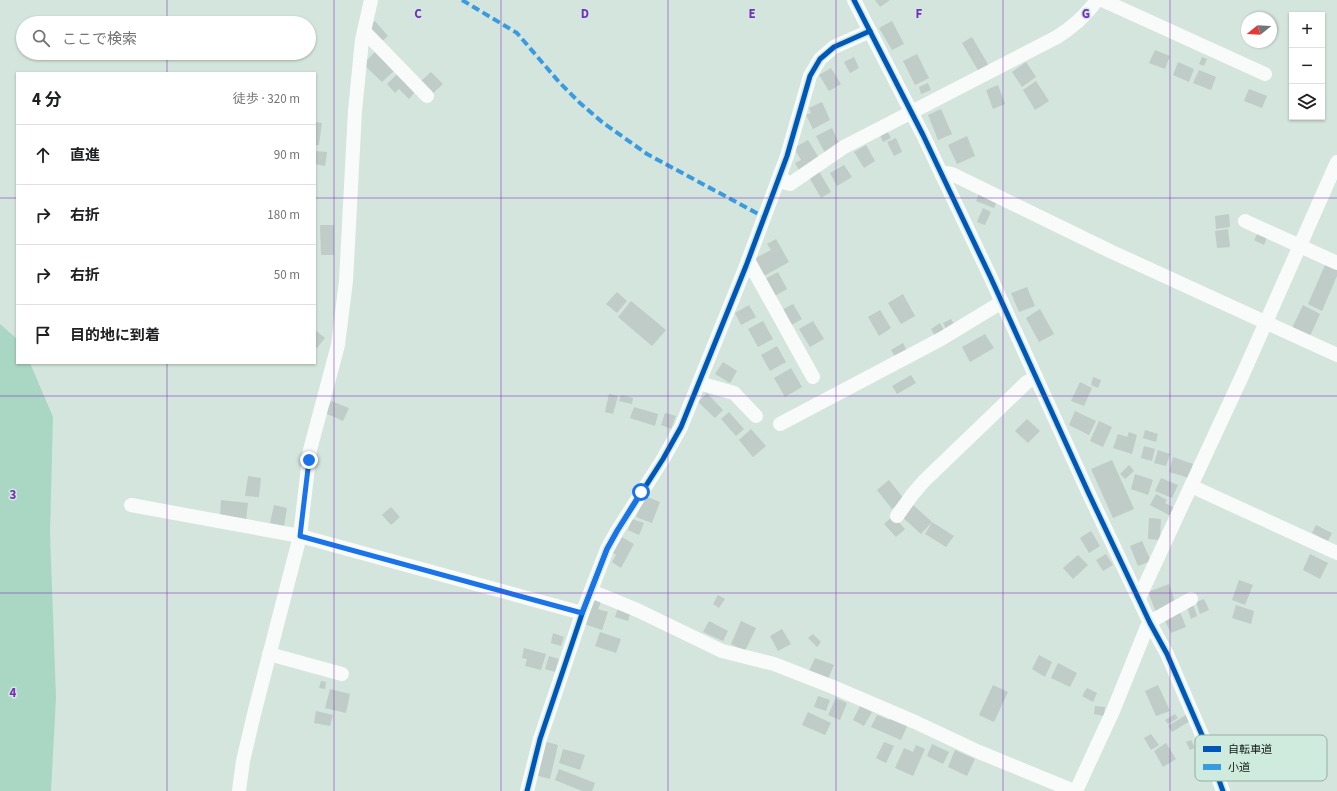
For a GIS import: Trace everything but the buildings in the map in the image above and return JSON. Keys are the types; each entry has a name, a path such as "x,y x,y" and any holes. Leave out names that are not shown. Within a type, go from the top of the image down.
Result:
{"street":[{"path":"239,791 243,761 252,721 300,536 310,450 335,360 344,304 355,111 364,31 371,0"},
{"path":"854,0 942,175 1002,302 1089,494 1150,623 1167,654 1202,735"},
{"path":"780,174 786,183 790,184 844,147 1058,37 1073,26 1097,0"},
{"path":"1102,0 1265,74"},
{"path":"364,31 427,96"},
{"path":"526,791 540,739 582,613 607,549 663,459 681,427 748,260 780,174 793,136 810,76 820,59 834,47 870,31"},
{"path":"1139,598 1266,322 1337,162"},
{"path":"942,175 947,173 952,174 1112,252 1337,355"},
{"path":"1245,221 1337,263"},
{"path":"748,260 813,377"},
{"path":"780,424 941,339 1002,302"},
{"path":"898,516 912,495 924,481 1022,387 1036,377"},
{"path":"699,383 734,393 756,416"},
{"path":"1191,486 1337,552"},
{"path":"131,506 300,536 582,613"},
{"path":"591,591 636,610 722,652 774,664 820,681 915,722 979,752 1075,791 1113,711 1147,627 1154,619 1191,599"},
{"path":"269,654 342,674"},
{"path":"1219,781 1223,791"}],"green space":[{"path":"0,324 16,338 16,364 30,364 53,417 50,533 56,698 51,791 0,791"}],"marked path":[{"path":"462,0 517,33 559,82 602,122 647,154 764,217"}],"cycle path":[{"path":"854,0 923,135 990,276 1089,494 1150,623 1167,654 1202,735"},
{"path":"527,791 540,739 583,611 607,549 663,459 681,427 746,266 787,156 810,76 820,59 834,47 870,31"},
{"path":"1219,781 1223,791"}],"route":[{"path":"309,460 300,536 582,613 607,549 641,492"}]}
